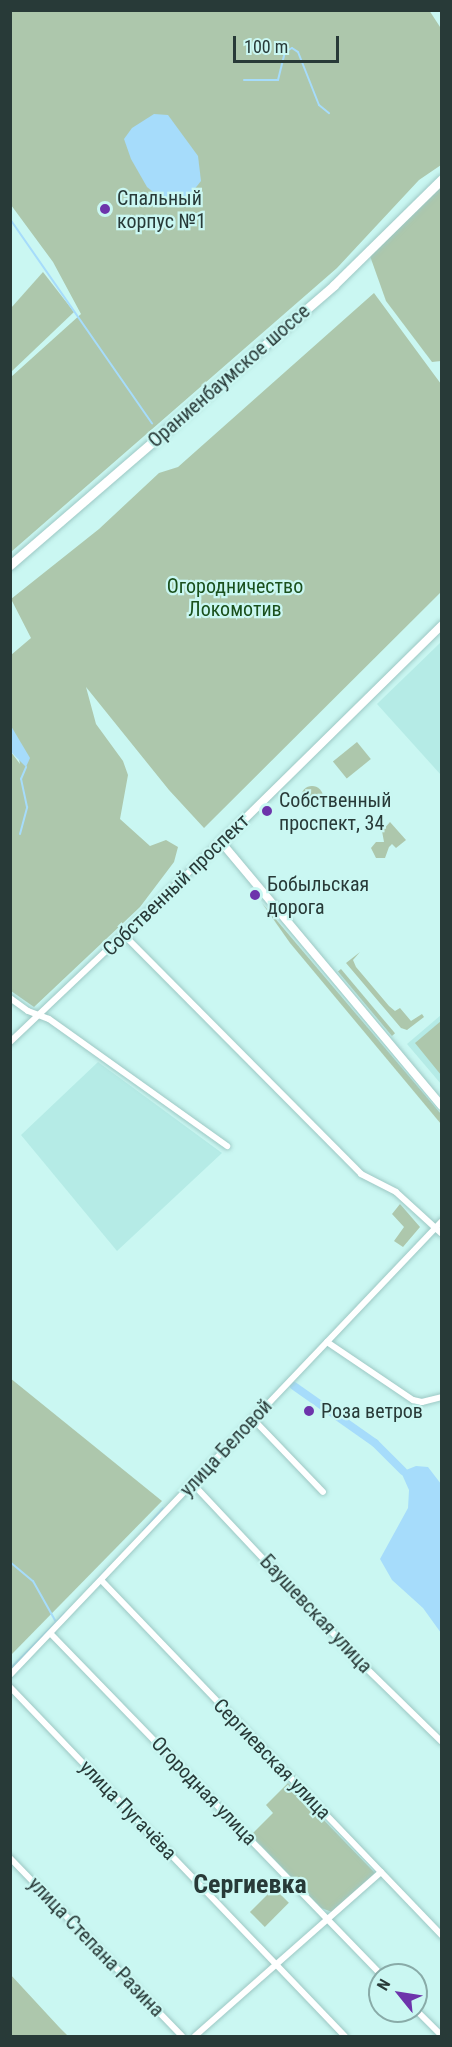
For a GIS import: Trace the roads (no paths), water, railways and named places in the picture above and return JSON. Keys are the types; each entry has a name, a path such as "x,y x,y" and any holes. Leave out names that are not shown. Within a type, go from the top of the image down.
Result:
{"main road":[{"name":"Ораниенбаумское шоссе","path":"10,566 326,292 441,179"}],"street":[{"name":"Собственный проспект","path":"10,1042 124,936 441,625"},
{"path":"221,842 441,1106"},
{"path":"124,936 361,1174 388,1187 436,1227 441,1234"},
{"path":"10,998 40,1016 49,1018 226,1146"},
{"name":"улица Беловой","path":"10,1675 102,1581 441,1221"},
{"path":"327,1342 412,1400 422,1402 441,1397"},
{"path":"253,1419 323,1492"},
{"name":"Баушевская улица","path":"192,1483 361,1663 441,1742"},
{"name":"Сергиевская улица","path":"102,1581 441,1936"},
{"name":"Огородная улица","path":"51,1634 371,1963"},
{"name":"улица Пугачёва","path":"10,1687 345,2037"},
{"name":"улица Степана Разина","path":"10,1858 182,2037"},
{"path":"195,2037 278,1967 381,1872"},
{"path":"428,2022 441,2036"}],"waterway":[{"path":"244,80 278,80 285,52 292,48 298,52 319,105 329,113"},
{"path":"10,219 152,423"},
{"path":"20,834 27,807 21,779 26,767"},
{"path":"294,1386 375,1443 403,1471"},
{"path":"143,1531 163,1508"},
{"path":"10,1562 33,1581 56,1622"},
{"path":"94,1584 106,1570"},
{"path":"10,1669 65,1613"}],"place":[{"name":"Спальный корпус №1","path":"105,209"},
{"name":"Собственный проспект, 34","path":"267,811"},
{"name":"Бобыльская дорога","path":"255,895"},
{"name":"Роза ветров","path":"309,1411"}],"district":[{"name":"Сергиевка","path":"250,1885"}],"park label":[{"name":"Огородничество Локомотив","path":"235,598"}]}
